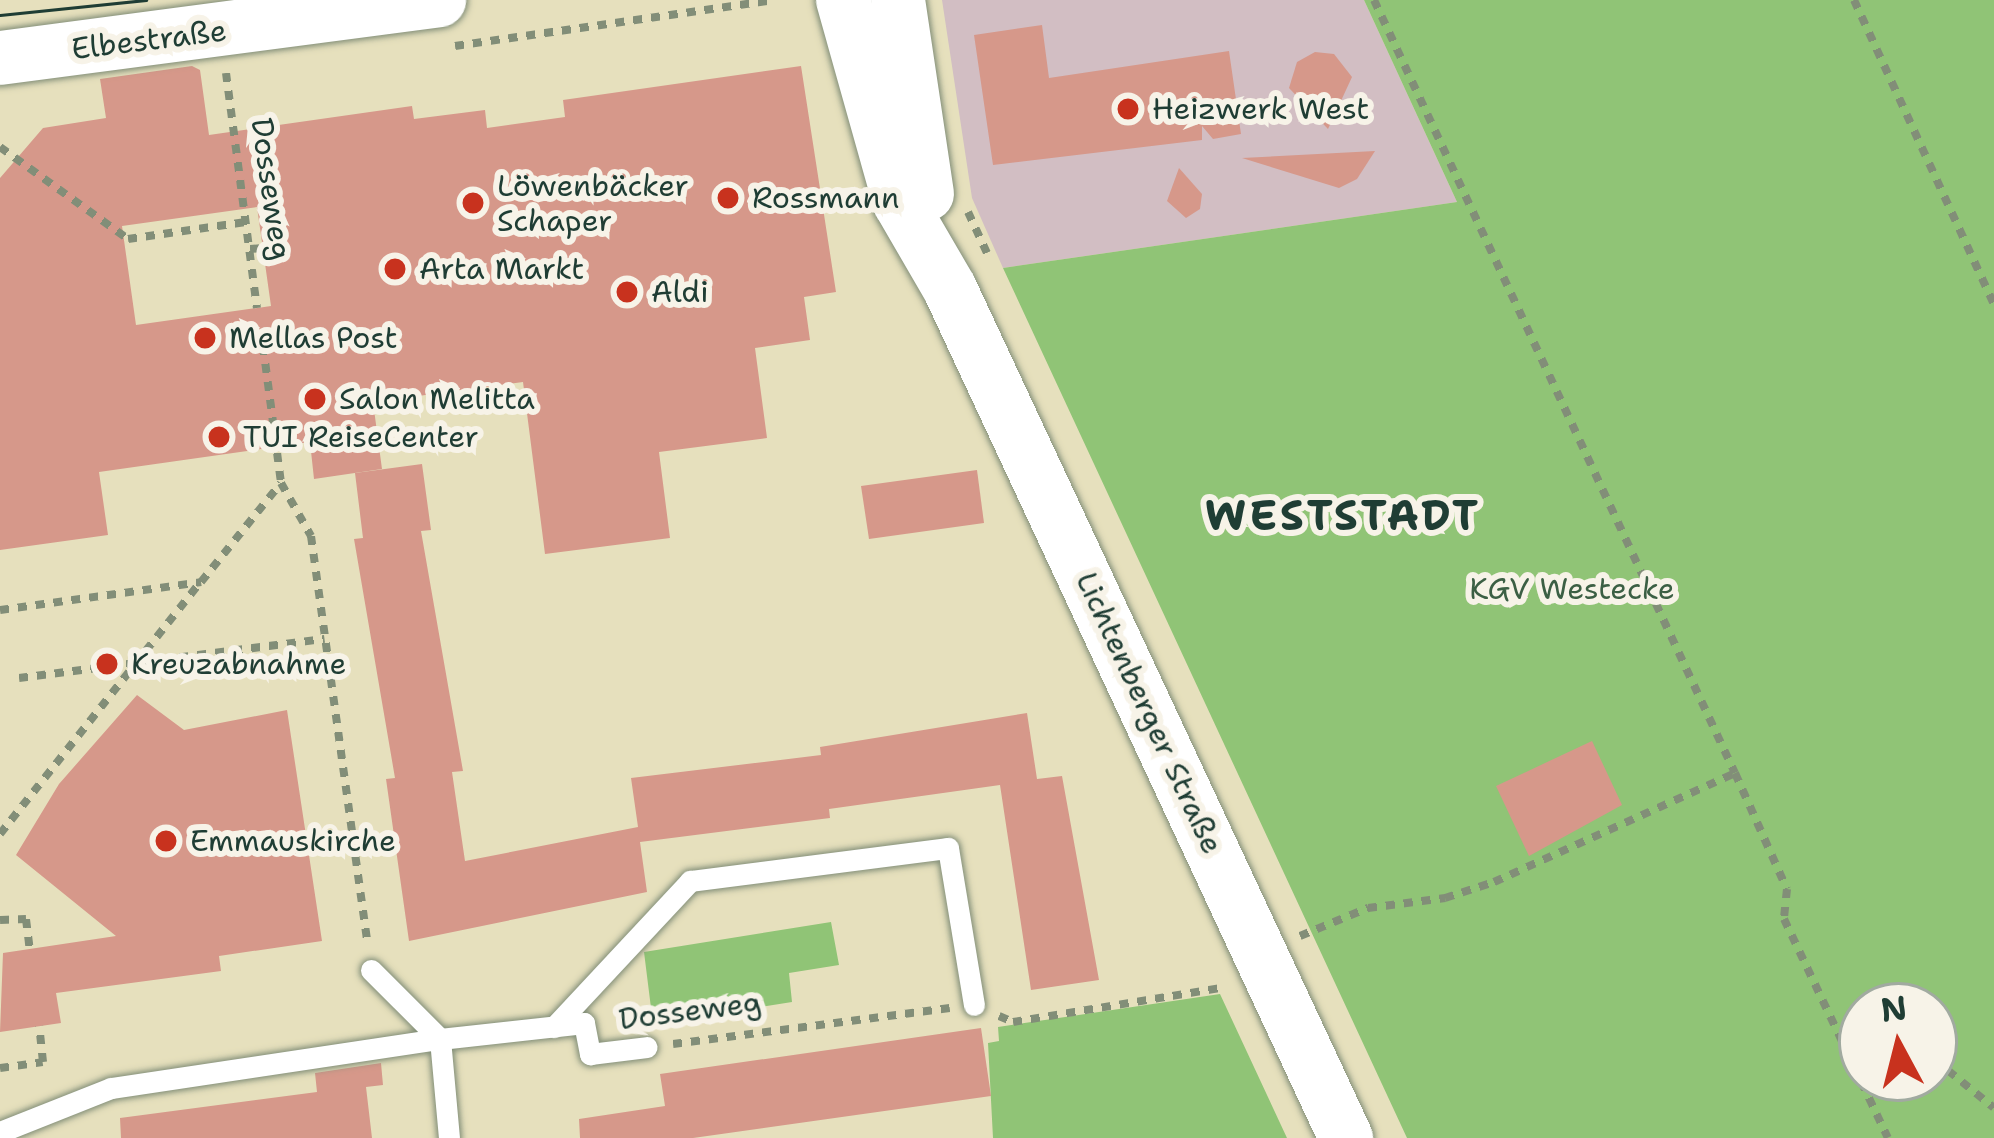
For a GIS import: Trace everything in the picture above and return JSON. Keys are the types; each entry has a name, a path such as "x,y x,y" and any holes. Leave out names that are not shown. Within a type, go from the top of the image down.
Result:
{"street":[{"name":"Lichtenberger Straße","path":"843,0 900,203 950,289 1241,971 1346,1138"},
{"name":"Lichtenberger Straße","path":"898,0 932,224 950,289"},
{"name":"Elbestraße","path":"0,58 439,24"}],"lane":[{"path":"0,1132 111,1088 440,1039 554,1027 690,881 948,848 974,1005"},
{"path":"371,970 440,1039 449,1138"},
{"name":"Dosseweg","path":"554,1027 584,1023 590,1054 647,1047"}],"path":[{"path":"439,24 775,0"},
{"path":"1374,0 1735,773 1787,889 1784,919 1888,1138"},
{"path":"1854,0 1994,305"},
{"name":"Dosseweg","path":"250,75 226,78 257,308"},
{"path":"0,147 128,239 246,222"},
{"path":"250,250 262,248"},
{"path":"262,346 281,483 311,536 371,970"},
{"path":"495,413 496,386"},
{"path":"0,834 281,483"},
{"path":"0,610 200,582"},
{"path":"19,678 325,639"},
{"path":"974,1005 1013,1022 1241,971 1350,913 1494,882 1735,773"},
{"path":"0,920 26,920 30,950"},
{"name":"Dosseweg","path":"647,1047 974,1005"},
{"path":"0,1068 44,1062 39,1026"},
{"path":"1958,1079 1994,1108"}],"shaded area":[{"name":"Heizwerk West","path":"942,0 1364,0 1457,202 1003,268 972,198"}],"green space":[{"name":"KGV Westecke","path":"1364,0 1994,0 1994,1138 1407,1138 1003,268 1457,202"},
{"path":"831,922 839,965 789,973 792,1002 653,1024 644,952"},
{"path":"1220,994 1287,1138 993,1138 988,1043 999,1041 998,1027"}],"building":[{"name":"Heizwerk West","path":"1042,25 1049,78 1229,51 1241,134 1213,139 1202,126 1202,140 993,165 974,35"},
{"path":"1315,52 1334,54 1352,77 1328,129 1289,88 1297,62"},
{"path":"192,66 200,70 209,135 412,106 414,119 485,110 487,128 565,117 563,100 801,66 836,292 804,297 810,340 755,348 767,438 659,452 670,538 545,554 523,382 373,402 382,469 314,479 310,442 99,472 108,535 0,550 0,178 43,128 106,118 100,79","holes":["257,207 271,306 136,325 122,226"]},
{"path":"1375,151 1357,179 1339,188 1242,158"},
{"path":"1179,168 1202,194 1200,209 1186,218 1167,201"},
{"path":"422,464 431,530 421,531 463,771 452,772 465,861 638,827 631,778 821,755 820,747 1027,713 1037,779 1062,776 1099,980 1031,990 1000,785 829,809 830,818 640,842 647,892 409,941 386,779 395,778 354,539 363,538 355,473"},
{"path":"977,470 984,523 869,539 861,486"},
{"name":"Emmauskirche","path":"137,695 184,730 287,710 322,941 219,956 221,971 56,993 61,1023 0,1032 3,953 116,936 16,855 59,784"},
{"path":"1592,741 1622,805 1529,856 1496,786"},
{"path":"981,1028 991,1096 693,1138 580,1138 579,1119 665,1106 660,1074"},
{"path":"381,1063 383,1085 366,1087 372,1138 121,1138 120,1118 317,1092 315,1073"}],"tram line":[{"path":"0,15 146,0"}],"place":[{"name":"Heizwerk West","path":"1128,109"},
{"name":"Rossmann","path":"728,198"},
{"name":"Löwenbäcker Schaper","path":"473,203"},
{"name":"Arta Markt","path":"395,269"},
{"name":"Aldi","path":"627,292"},
{"name":"Mellas Post","path":"205,338"},
{"name":"Salon Melitta","path":"315,399"},
{"name":"TUI ReiseCenter","path":"219,437"},
{"name":"Kreuzabnahme","path":"107,664"},
{"name":"Emmauskirche","path":"166,841"}],"district":[{"name":"WESTSTADT","path":"1343,515"}]}
